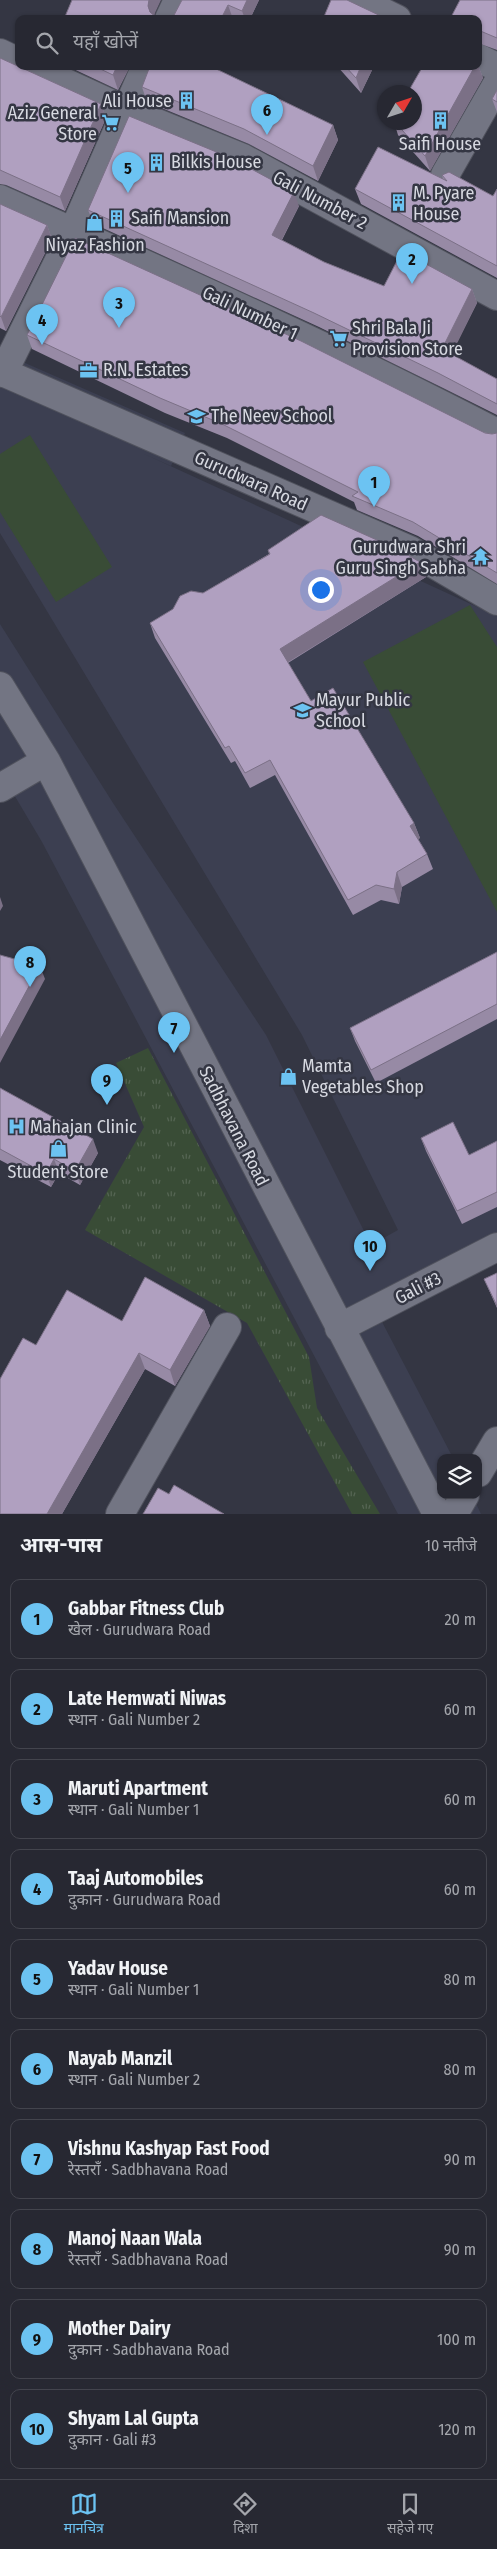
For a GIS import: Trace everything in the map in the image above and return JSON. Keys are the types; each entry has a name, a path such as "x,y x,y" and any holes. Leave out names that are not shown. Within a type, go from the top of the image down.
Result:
{"street":[{"path":"171,15 178,0"},
{"path":"358,0 389,15"},
{"path":"0,53 15,60"},
{"path":"482,60 497,67"},
{"name":"Gali Number 2","path":"38,70 125,110 242,158 497,296"},
{"path":"2,372 72,232 144,70"},
{"path":"445,175 497,84"},
{"name":"Gali Number 1","path":"0,199 296,334 438,402 497,433"},
{"name":"Gurudwara Road","path":"2,372 410,550 497,601"},
{"name":"Sadbhavana Road","path":"0,686 46,761 338,1328 437,1514"},
{"path":"0,788 46,761"},
{"name":"Gali #3","path":"338,1328 497,1247"},
{"path":"120,1514 227,1327"},
{"path":"482,1466 497,1442"},
{"path":"454,1514 463,1499"}],"shaded area":[{"path":"0,352 185,433 171,466 142,453 497,616 497,1263 381,1320 451,1454 437,1454 437,1499 474,1499 481,1514 398,1514 42,842 0,771 0,624 113,803 266,1035 371,1245 398,1230 302,1035 0,533"}],"green space":[{"path":"30,435 112,567 56,602 0,512 0,454"},
{"path":"470,605 497,647 497,912 363,662"},
{"path":"148,1048 309,1357 317,1408 380,1514 352,1514 247,1323 85,1230 144,1127 116,1063"}],"building":[{"path":"72,0 149,0 148,6 154,15 66,15"},
{"path":"182,0 247,0 242,11 228,5 223,15 174,15"},
{"path":"331,0 347,0 379,15 325,15"},
{"path":"460,0 497,0 497,38 482,32 482,15 452,15"},
{"path":"0,58 15,65 15,70 26,70 101,104 60,197 0,170"},
{"path":"102,70 115,70 113,75"},
{"path":"148,70 218,70 333,125 313,166 244,129 142,87"},
{"path":"349,70 359,70 356,78"},
{"path":"421,70 473,70 425,156 402,130 422,130 422,85 412,85"},
{"path":"497,90 497,102 492,99"},
{"path":"129,116 231,158 294,192 272,235 324,262 384,286 402,251 472,289 442,349 497,379 497,404 314,313 88,210"},
{"path":"378,147 447,181 442,175 449,172 493,196 497,189 497,266 355,189"},
{"path":"0,204 47,225 1,317 0,316"},
{"path":"75,238 301,341 485,433 497,433 497,573 413,522 352,496 358,492 222,424 160,398 27,335"},
{"path":"321,515 397,549 420,562 280,649 311,701 333,688 414,823 410,826 427,854 397,872 394,889 376,885 348,900 270,760 245,773 229,746 225,748 150,623 173,609 180,596 191,591 203,593 270,554 268,550"},
{"path":"497,952 497,1004 371,1070 350,1028"},
{"path":"0,955 40,966 0,1040"},
{"path":"0,1088 93,1139 75,1171 54,1159 46,1174 0,1149"},
{"path":"453,1122 469,1155 497,1141 497,1192 457,1211 421,1138"},
{"path":"497,1273 497,1306 484,1279"},
{"path":"145,1277 204,1310 170,1370 139,1353 47,1514 0,1514 0,1379 23,1338 36,1345 67,1290 122,1321"},
{"path":"174,1485 224,1514 143,1514 158,1488 169,1494"}],"place":[{"name":"Ali House","path":"186,101"},
{"name":"Saifi House","path":"440,121"},
{"name":"Aziz General Store","path":"111,123"},
{"name":"Nayab Manzil","path":"267,135"},
{"name":"Bilkis House","path":"157,162"},
{"name":"Yadav House","path":"128,193"},
{"name":"M. Pyare House","path":"399,203"},
{"name":"Saifi Mansion","path":"117,218"},
{"name":"Niyaz Fashion","path":"95,222"},
{"name":"Late Hemwati Niwas","path":"412,284"},
{"name":"Maruti Apartment","path":"119,328"},
{"name":"Shri Bala Ji Provision Store","path":"338,338"},
{"name":"Taaj Automobiles","path":"42,345"},
{"name":"R.N. Estates","path":"89,370"},
{"name":"The Neev School","path":"197,416"},
{"name":"Gabbar Fitness Club","path":"374,507"},
{"name":"Gurudwara Shri Guru Singh Sabha","path":"480,557"},
{"name":"Mayur Public School","path":"302,710"},
{"name":"Manoj Naan Wala","path":"30,987"},
{"name":"Vishnu Kashyap Fast Food","path":"174,1053"},
{"name":"Mamta Vegetables Shop","path":"288,1076"},
{"name":"Mother Dairy","path":"107,1105"},
{"name":"Mahajan Clinic","path":"16,1127"},
{"name":"Student Store","path":"58,1149"},
{"name":"Shyam Lal Gupta","path":"370,1271"}]}
